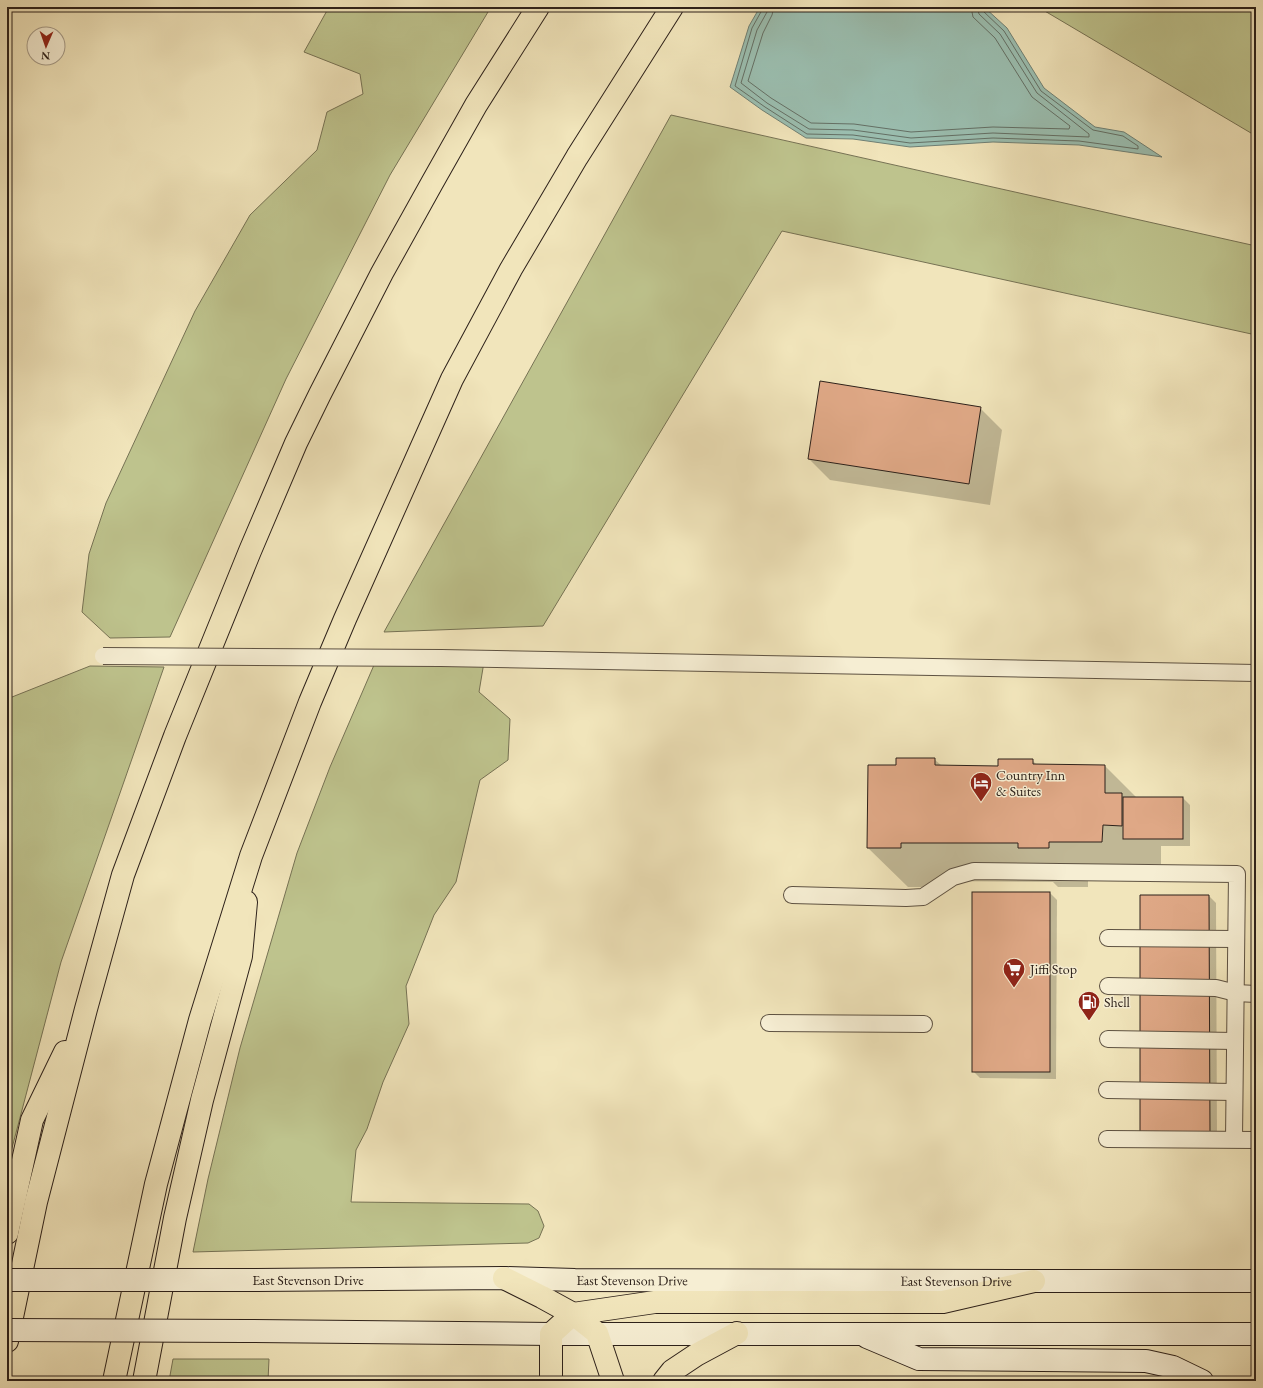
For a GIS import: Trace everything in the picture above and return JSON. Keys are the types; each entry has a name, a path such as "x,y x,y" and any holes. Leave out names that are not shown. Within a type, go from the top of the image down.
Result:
{"highway":[{"path":"7,1341 36,1202 86,1009 123,875 175,736 296,443 382,273 432,182 476,105 538,7"},
{"path":"114,1381 156,1184 200,1020 250,856 339,633 452,379 511,269 581,151 672,7"},
{"path":"144,1381 175,1218 202,1100 241,956 250,856"},
{"path":"7,1233 32,1120 86,1009"},
{"path":"504,1278 573,1314 597,1333 613,1381"},
{"path":"551,1381 551,1334 573,1314 655,1302 943,1302 1034,1281"},
{"path":"664,1381 672,1371 696,1355 737,1333"}],"main road":[{"name":"East Stevenson Drive","path":"7,1280 504,1278 575,1280 1256,1281"},
{"path":"7,1330 551,1334 1256,1334"},
{"path":"858,1333 919,1359 1146,1361 1173,1367 1202,1381"}],"lane":[{"path":"103,656 441,658 1256,673"},
{"path":"792,895 906,898 923,897 953,877 974,871 1237,874 1234,1139"},
{"path":"1108,938 1236,939"},
{"path":"1108,986 1216,988 1236,993 1256,994"},
{"path":"770,1023 924,1024"},
{"path":"1108,1039 1235,1041"},
{"path":"1107,1090 1234,1092"},
{"path":"1107,1139 1256,1140"}],"green space":[{"path":"329,7 491,7 390,175 286,379 170,637 110,638 82,612 89,554 106,503 195,311 250,215 317,150 327,112 363,94 360,74 304,52"},
{"path":"1038,7 1256,7 1256,136"},
{"path":"671,115 1256,246 1256,335 782,231 543,626 384,632"},
{"path":"484,662 479,692 510,719 508,760 480,780 456,882 434,915 406,986 409,1024 383,1082 367,1129 356,1150 351,1202 529,1204 538,1211 544,1226 539,1238 528,1243 193,1252 208,1179 240,1048 297,853 330,767 374,665"},
{"path":"90,666 164,667 61,962 7,1167 7,699"},
{"path":"173,1359 269,1359 268,1381 169,1381"}],"water":[{"path":"760,7 984,7 1007,28 1044,88 1095,127 1124,132 1162,157 1079,145 993,142 910,147 853,139 806,138 762,110 730,87 749,26"}],"building":[{"path":"820,381 981,407 969,484 808,459"},
{"path":"896,758 935,758 935,765 998,766 998,759 1033,759 1033,764 1105,765 1105,793 1122,793 1122,826 1103,825 1102,842 1049,842 1049,848 1018,848 1018,843 901,843 901,848 867,848 868,765 896,765"},
{"path":"1123,797 1183,797 1183,839 1123,839"},
{"path":"972,892 1050,892 1050,1072 972,1072"},
{"path":"1140,895 1209,895 1210,1134 1140,1134"}],"place":[{"name":"Country Inn & Suites","path":"981,802"},
{"name":"Jiffi Stop","path":"1014,988"},
{"name":"Shell","path":"1089,1022"}]}
